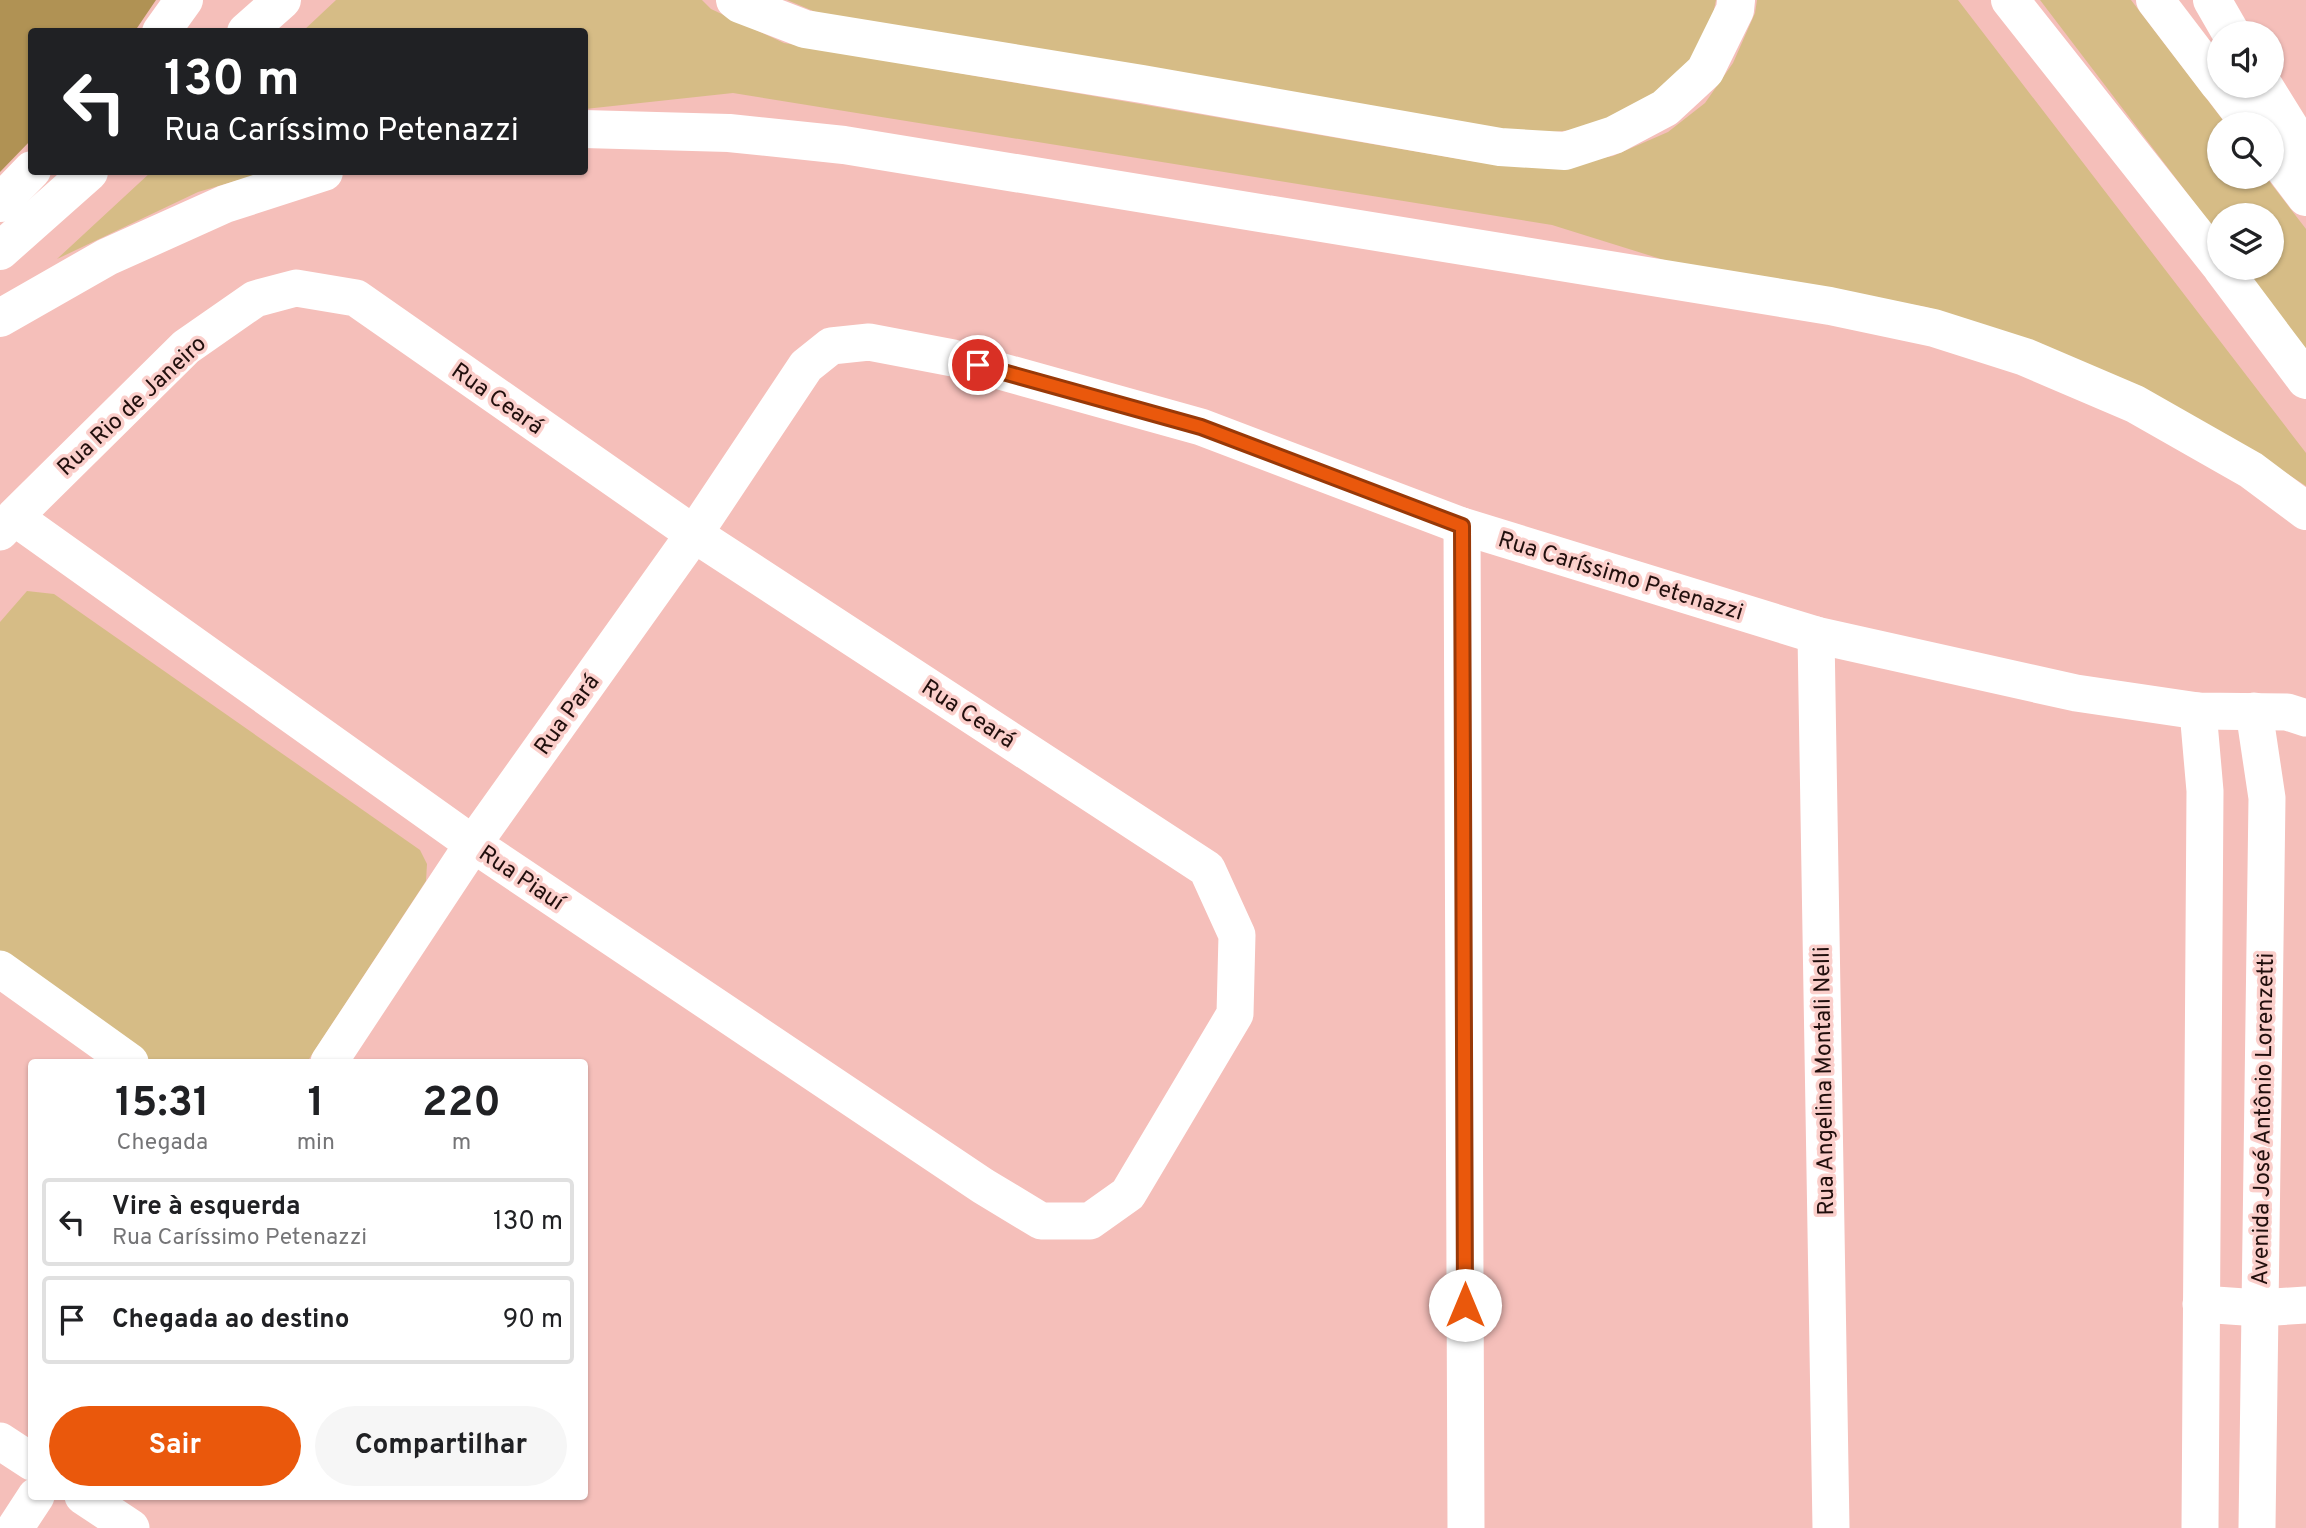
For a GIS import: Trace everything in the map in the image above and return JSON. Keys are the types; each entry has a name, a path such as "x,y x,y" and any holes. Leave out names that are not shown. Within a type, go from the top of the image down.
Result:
{"main road":[{"path":"163,28 184,0"},
{"path":"250,28 282,0"},
{"path":"735,0 805,29 1500,147 1565,151 1614,135 1665,108 1704,71 1735,10 1736,0"},
{"path":"2010,0 2207,250"},
{"path":"2155,0 2207,68"},
{"path":"2212,0 2224,21"},
{"path":"2230,98 2241,112"},
{"path":"2271,98 2306,154"},
{"path":"588,129 729,133 844,145 1830,306 1934,328 2025,357 2135,404 2251,470 2306,511"},
{"path":"2284,168 2306,197"},
{"path":"0,202 28,174"},
{"path":"0,251 86,175"},
{"path":"0,318 107,257 225,204 315,175"},
{"path":"2231,280 2306,380"}],"street":[{"name":"Rua Rio de Janeiro","path":"7,524 186,347 255,299 296,288 356,298"},
{"name":"Rua Ceará","path":"356,298 694,534 1208,869 1237,934 1235,1014 1128,1194 1090,1221 1041,1221"},
{"name":"Rua Caríssimo Petenazzi","path":"806,366 831,346 869,342 953,358 1201,427 1462,526 1816,635 2076,693 2198,711 2287,712 2306,718"},
{"name":"Rua Pará","path":"331,1059 473,844 694,534 806,366"},
{"name":"Rua Piauí","path":"7,524 473,844 983,1186 1041,1221"},
{"path":"1462,526 1465,1528"},
{"name":"Rua Angelina Montali Nelli","path":"1816,635 1831,1528"},
{"path":"2198,711 2205,791 2200,1528"},
{"name":"Avenida José Antônio Lorenzetti","path":"2254,712 2267,798 2257,1528"},
{"path":"0,969 126,1059"},
{"path":"2201,1304 2259,1308 2306,1305"},
{"path":"0,1441 28,1459"},
{"path":"15,1528 33,1500"},
{"path":"89,1500 131,1528"}],"shaded area":[{"path":"0,0 156,0 137,28 28,28 28,143 0,172"},
{"path":"336,0 702,0 711,9 784,43 1471,161 1546,168 1613,156 1668,132 1705,103 1733,63 1755,13 1757,0 1958,0 2306,453 2306,486 2231,437 2039,343 1926,307 1677,264 1552,225 733,93 588,109 588,28 306,28"},
{"path":"787,0 1716,0 1709,34 1680,72 1642,109 1599,127 1526,135 818,13"},
{"path":"2040,0 2131,0 2217,112 2207,112 2207,189 2275,189 2306,229 2306,349 2253,280 2284,280 2284,203 2207,203 2207,219"},
{"path":"148,175 256,175 198,192 57,259"},
{"path":"27,591 54,594 420,850 427,864 426,881 309,1059 149,1059 0,957 0,622"}],"route":[{"path":"978,365 1201,427 1462,526 1465,1305"}]}
